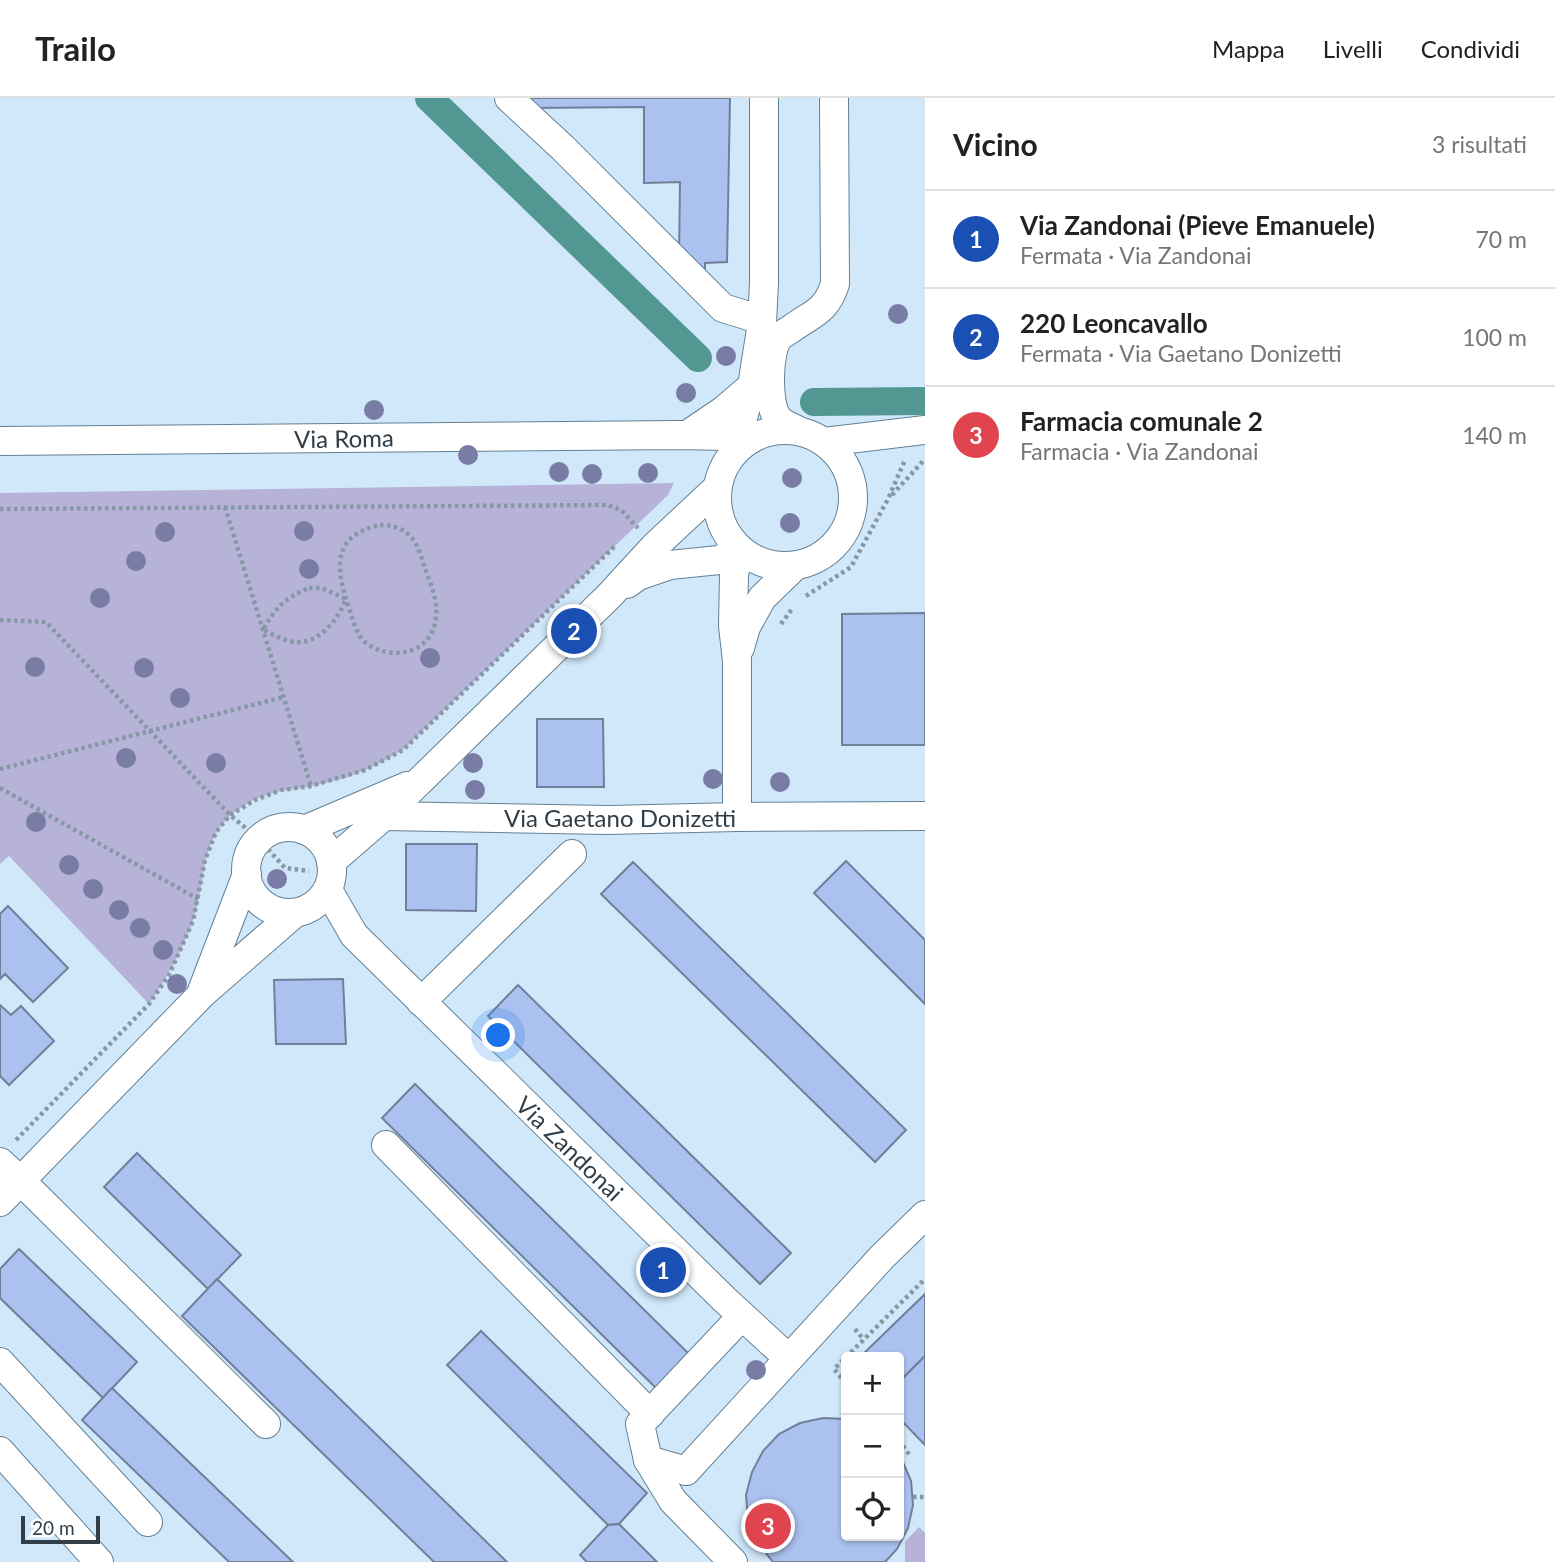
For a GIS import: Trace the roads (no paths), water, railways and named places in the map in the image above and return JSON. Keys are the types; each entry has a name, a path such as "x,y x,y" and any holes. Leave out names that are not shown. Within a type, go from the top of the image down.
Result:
{"street":[{"path":"509,98 563,148 723,308 762,320"},
{"path":"748,440 742,421 752,386 762,320 764,283 764,98"},
{"path":"752,386 724,410 687,435 709,451 715,463 718,511 728,536 740,550 761,563 795,566 819,558 838,542 848,524 853,500 850,477 839,456 812,437 778,420 772,408 770,384 771,359 778,338 822,310 831,297 835,284 834,98"},
{"path":"323,874 717,488 729,459 748,440 775,430 812,437 925,429"},
{"name":"Via Roma","path":"0,442 687,435 727,436 748,440"},
{"path":"610,595 638,576 670,565 719,560 740,550"},
{"path":"737,817 737,661 733,626 734,574 740,550"},
{"path":"737,661 746,627 762,598 795,566"},
{"path":"304,830 419,780"},
{"name":"Via Gaetano Donizetti","path":"384,816 608,820 925,816"},
{"path":"290,827 304,830 317,837 326,848 319,901 308,909 281,913 268,908 257,899 250,888 248,861 259,839 276,830 290,827"},
{"path":"421,1002 572,855"},
{"path":"201,994 247,874"},
{"path":"323,874 354,935"},
{"path":"295,913 354,935"},
{"path":"0,1202 201,994 295,913"},
{"name":"Via Zandonai","path":"354,935 742,1316 789,1358"},
{"path":"386,1145 650,1414"},
{"path":"0,1162 267,1424"},
{"path":"648,1460 686,1471 881,1257 925,1215"},
{"path":"733,1562 673,1501 648,1460 640,1424 742,1316"},
{"path":"0,1362 148,1522"},
{"path":"0,1451 99,1562"}],"waterway":[{"path":"429,98 698,358"},
{"path":"814,402 925,401"}],"place":[{"name":"220 Leoncavallo","path":"574,631"},
{"name":"Via Zandonai (Pieve Emanuele)","path":"663,1270"},
{"name":"Farmacia comunale 2","path":"768,1526"}]}
